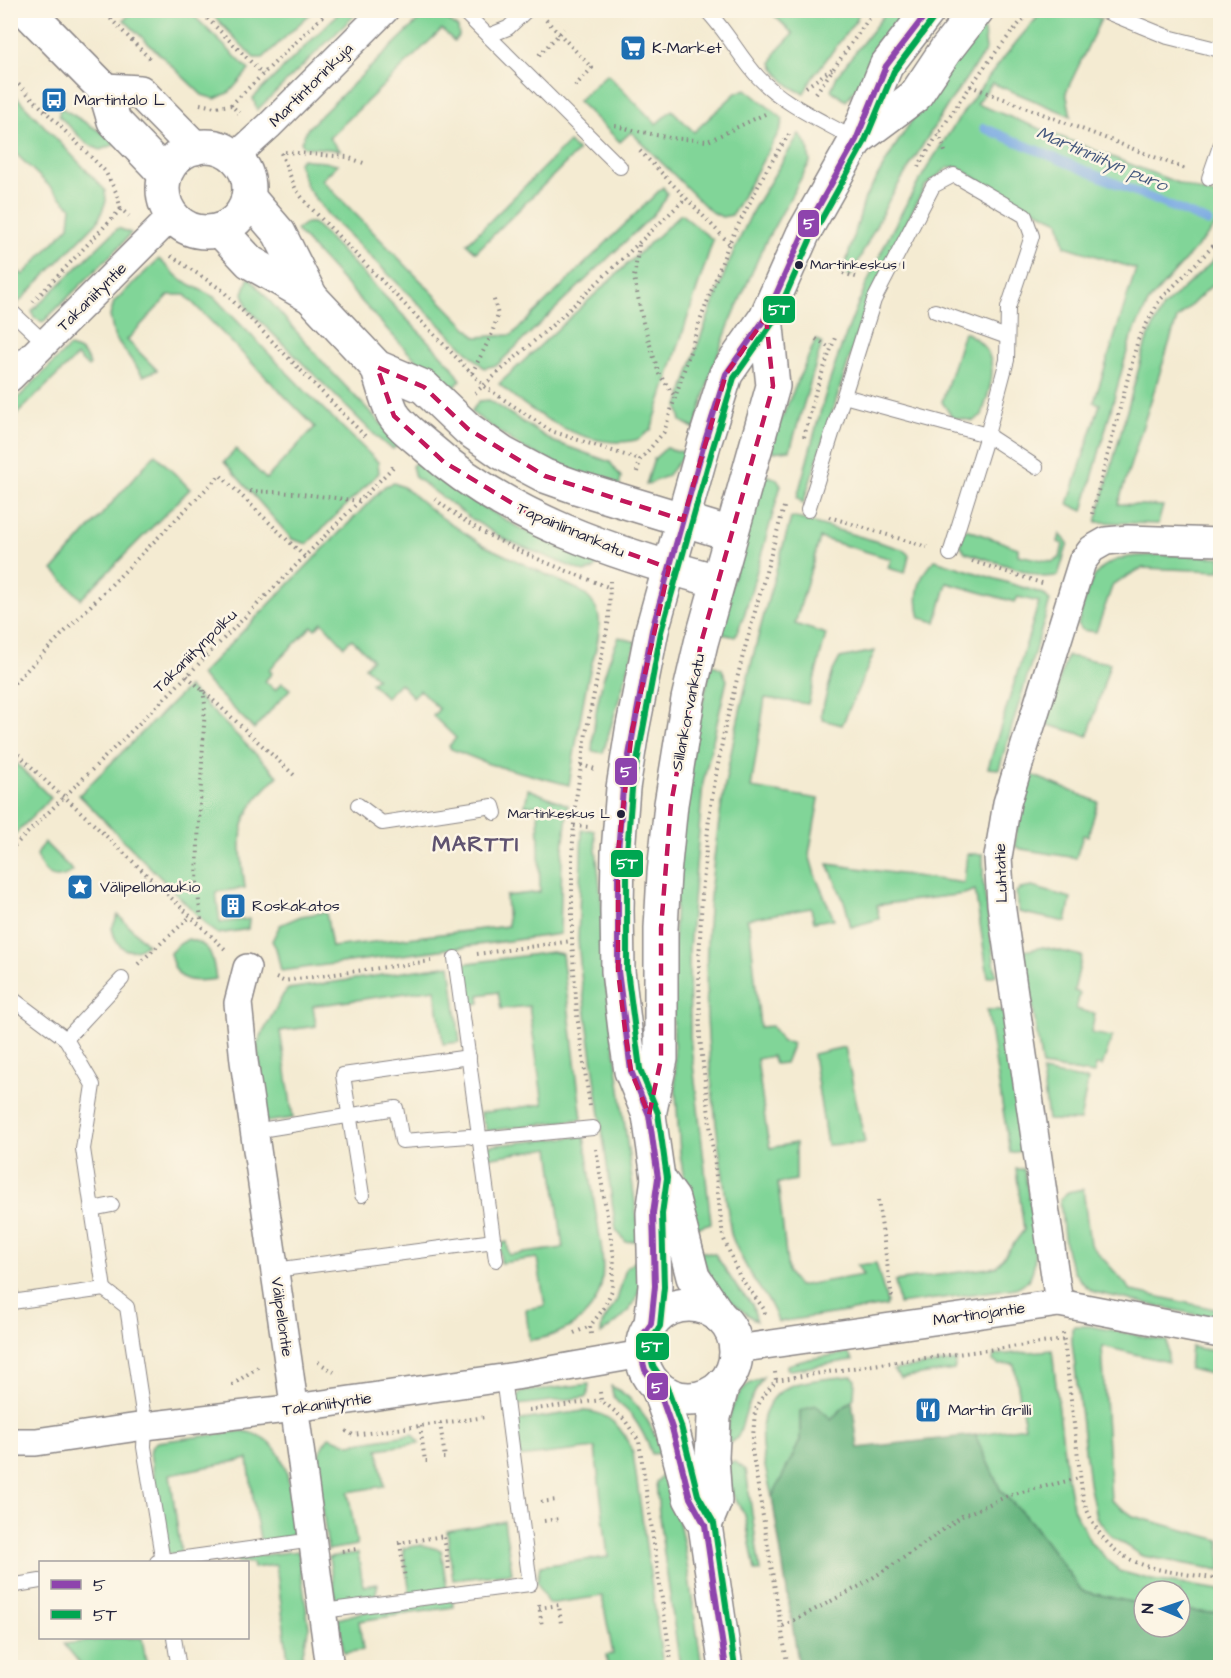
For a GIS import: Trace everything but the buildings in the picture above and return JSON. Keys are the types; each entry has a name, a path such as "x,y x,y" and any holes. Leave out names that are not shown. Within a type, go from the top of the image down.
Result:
{"main road":[{"path":"26,10 105,90 114,121 165,174"},
{"name":"Sillankorvankatu","path":"646,1339 655,1286 653,1213 658,1178 649,1115 631,1071 626,1038 618,971 618,852 623,788 652,630 726,374 766,317 803,234 856,140 886,66 929,10"},
{"name":"Sillankorvankatu","path":"856,140 915,96 945,51 977,10"},
{"path":"105,90 140,92 195,148"},
{"path":"235,157 209,146 183,153 172,162 165,174 163,185 161,227 182,225 194,231 220,230 230,225 238,217 245,208 248,197"},
{"name":"Tapainlinnankatu","path":"235,157 248,182 248,197 279,233 311,297 377,367 424,387 468,429 502,453 545,476 731,534"},
{"name":"Tapainlinnankatu","path":"220,230 250,262 311,297"},
{"name":"Sillankorvankatu","path":"649,1115 661,1059 664,874 671,804 688,699 773,386 766,317"},
{"name":"Tapainlinnankatu","path":"377,367 394,416 444,462 496,497 545,523 616,551 718,582"},
{"name":"Sillankorvankatu","path":"658,1178 672,1199 693,1277 720,1317"},
{"path":"705,1525 715,1501 712,1456 714,1417 723,1384 733,1368 736,1349 730,1330 720,1317 705,1308 688,1305 675,1307 663,1313 646,1339 645,1370 658,1388 672,1428 690,1498 705,1525 726,1668"},
{"path":"658,1388 678,1398 693,1399 710,1394 723,1384"}],"street":[{"name":"Martintorinkuja","path":"235,157 386,10"},
{"name":"Takaniityntie","path":"10,378 161,227"},
{"path":"1092,549 1106,541 1128,539 1221,542"},
{"name":"Luhtatie","path":"1059,1303 1001,904 998,857 1007,803 1071,592 1082,562 1092,549"},
{"name":"Välipellontie","path":"248,968 238,1003 330,1668"},
{"name":"Martinojantie","path":"736,1349 1059,1303 1221,1334"},
{"name":"Takaniityntie","path":"10,1442 36,1442 503,1378 646,1339"}],"lane":[{"path":"462,10 620,167"},
{"path":"488,36 508,28 527,10"},
{"path":"706,10 758,77 788,101 856,140"},
{"path":"1102,10 1168,37 1220,48"},
{"path":"1209,178 1221,146"},
{"path":"808,510 874,300 933,186 954,175 1025,216 1032,236 1008,308 1007,360 987,435 950,554"},
{"path":"936,311 1007,337"},
{"path":"14,314 45,343"},
{"path":"844,396 987,435 1036,467"},
{"path":"358,805 382,823 493,806 495,813"},
{"path":"455,958 496,1260"},
{"path":"66,1039 122,979"},
{"path":"10,997 66,1039 93,1085 83,1149 104,1289 128,1307 146,1426 144,1447 161,1561"},
{"path":"362,1195 343,1075 469,1057"},
{"path":"254,1131 396,1108 402,1141 469,1136 480,1139 593,1128"},
{"path":"92,1209 112,1205"},
{"path":"275,1270 494,1241"},
{"path":"10,1290 12,1302 104,1289"},
{"path":"323,1611 530,1584 503,1378"},
{"path":"168,1561 313,1540"},
{"path":"10,1586 39,1581"},
{"path":"174,1639 179,1668"}],"path":[{"path":"102,10 159,67"},
{"path":"111,19 119,10"},
{"path":"199,10 263,74"},
{"path":"193,99 202,105 215,107 231,105 329,10"},
{"path":"914,174 970,86 1031,10"},
{"path":"523,71 564,29"},
{"path":"559,34 592,68 574,87"},
{"path":"615,126 670,138 708,141 788,101 835,67"},
{"path":"10,76 105,171 122,209 161,227 168,255 222,291 370,441"},
{"path":"970,86 1209,178"},
{"path":"45,111 54,100"},
{"path":"231,105 281,152 296,190 308,205 485,387 551,431 640,460"},
{"path":"633,144 729,243"},
{"path":"281,152 347,157 366,164"},
{"path":"450,413 485,387 686,198"},
{"path":"14,314 122,209"},
{"path":"1092,549 1091,519 1138,340 1159,301 1221,239"},
{"path":"639,244 634,277 643,322 659,374 674,395"},
{"path":"856,286 864,268"},
{"path":"843,273 860,278"},
{"path":"472,373 491,336 498,315 493,296"},
{"path":"801,447 816,390 837,330"},
{"path":"816,339 831,349"},
{"name":"Takaniitynpolku","path":"10,850 187,676 420,441"},
{"path":"387,457 403,472"},
{"path":"10,687 220,475 304,557"},
{"path":"250,491 294,493 361,501"},
{"path":"428,493 452,513 499,542 608,588"},
{"path":"776,1380 772,1345 764,1309 740,1276 723,1237 700,1038 699,961 708,818 725,727 785,503"},
{"path":"187,676 295,776"},
{"path":"201,919 198,863 205,704 203,690"},
{"path":"10,746 190,917 248,968 283,981 572,941"},
{"path":"122,979 190,917"},
{"path":"878,1200 896,1325"},
{"path":"1059,1303 1079,1478 1089,1518 1111,1548 1138,1565 1221,1579"},
{"path":"788,1668 783,1626 752,1450 755,1411 776,1380 1064,1340"},
{"path":"440,1423 445,1458 443,1458"},
{"path":"420,1426 425,1461 427,1461"},
{"path":"783,1626 860,1586 962,1516 1010,1495 1079,1478"},
{"path":"409,1600 399,1543 444,1536 452,1594"},
{"path":"539,1608 559,1605 561,1624"}],"highlighted area":[{"path":"766,317 773,386 701,643 671,804 661,928 661,1059 649,1115 631,1071 618,971 618,852 632,731 669,568 545,523 444,462 394,416 377,367 424,387 468,429 545,476 683,520 726,374"}],"green space":[{"path":"435,10 458,28 459,36 454,41 442,29 329,138 340,150 304,147 301,142 308,128 422,17"},
{"path":"859,10 857,19 813,77 804,93 794,89 785,81 772,63 776,52 793,34 770,11"},
{"path":"133,11 189,11 249,70 230,92 215,99 202,95 124,20"},
{"path":"209,11 240,11 244,15 249,11 313,11 263,58 254,58"},
{"path":"341,11 359,11 257,110 253,98"},
{"path":"887,11 915,11 846,101 831,90 837,76"},
{"path":"1043,11 1084,11 1101,19 1066,92 1071,116 992,83 977,104 1183,185 1220,197 1220,221 1150,300 1131,337 1083,511 1068,504 1100,404 1094,402 1136,269 1065,246 1059,221 1012,199 957,167 949,167 925,186 868,300 803,504 797,497 820,412 847,332 867,282 916,186 945,139 1008,52"},
{"path":"979,27 984,31 986,50 947,106 890,198 851,276 843,273 865,198 932,89"},
{"path":"607,74 656,124 672,110 694,132 736,93 746,89 783,119 780,130 732,215 722,217 710,211 631,132 620,142 578,101"},
{"path":"11,91 105,190 106,201 98,221 15,306 11,300 10,264 23,275 69,226 71,207 11,149"},
{"path":"60,107 119,143 100,150 86,143 59,116"},
{"path":"799,134 808,146 810,162 764,245 729,325 711,373 695,429 681,421 678,406 698,344 728,264 753,210"},
{"path":"569,142 578,151 476,252 467,244"},
{"path":"302,159 338,164 322,180 476,337 512,335 663,187 667,193 665,200 652,216 497,365 484,368 329,216 308,189 298,163"},
{"path":"681,214 713,240 651,430 636,440 618,442 581,435 544,418 499,384"},
{"path":"306,223 313,223 320,229 451,365 461,380 450,392 407,351 296,230"},
{"path":"118,228 131,233 43,322 34,318 32,311"},
{"path":"1220,252 1220,286 1211,286 1177,319 1118,504 1163,506 1158,524 1096,522 1146,342 1163,307"},
{"path":"159,259 180,279 214,297 378,462 379,473 307,544 292,539 224,462 236,449 266,479 315,427 185,295 169,295 127,340 157,370 143,376 114,336 110,316 114,302"},
{"path":"249,277 328,368 400,443 393,449 382,442 248,309 243,293"},
{"path":"964,332 985,348 992,368 982,415 973,421 952,417 942,402"},
{"path":"816,339 822,343 790,450 773,452 769,447"},
{"path":"69,347 82,353 90,365 88,367 77,356 11,420 11,405"},
{"path":"489,400 552,441 610,462 621,477 619,488 601,484 521,447 471,412 479,401"},
{"path":"666,448 686,453 667,476 646,485 654,459"},
{"path":"155,454 190,489 81,599 53,570"},
{"path":"419,460 474,501 523,530 598,562 594,569 584,572 506,540 473,520 415,477 412,466"},
{"path":"762,474 777,479 781,485 744,616 735,637 718,633"},
{"path":"394,483 405,488 435,513 483,545 579,590 595,606 599,619 599,635 584,696 569,785 489,764 451,749 449,746 456,738 433,716 439,709 420,690 413,697 400,683 386,697 371,683 377,678 365,667 372,659 352,639 344,646 322,622 315,629 312,626 269,670 272,673 265,681 275,690 282,683 290,689 254,729 200,675 385,486"},
{"path":"791,518 902,549 909,555 905,573 888,568 891,559 820,538 795,624 826,634 808,704 765,698 751,788 819,799 809,854 815,875 834,919 814,922 811,908 747,919 760,1027 772,1026 782,1042 793,1043 785,1063 775,1064 772,1056 757,1059 770,1148 796,1143 796,1180 778,1183 788,1273 798,1286 863,1275 857,1265 876,1263 887,1302 886,1306 778,1322 770,1304 743,1261 731,1234 711,1072 707,1017 707,953 718,827 729,764 757,641"},
{"path":"964,530 1018,548 1018,555 1052,562 1060,558 1063,544 1058,542 1060,534 1068,543 1058,576 1043,577 965,552 960,544"},
{"path":"1169,555 1220,557 1220,571 1142,568 1113,584 1096,632 1082,630 1078,624 1088,590 1098,572 1113,561 1121,559"},
{"path":"935,560 1044,594 1050,601 999,769 988,768 1039,602 1018,597 1015,602 947,583 936,622 920,618 917,602 919,586 925,572"},
{"path":"619,637 636,642 603,753 592,751 600,692"},
{"path":"875,651 842,725 823,720 821,714 833,671 840,658"},
{"path":"1067,656 1110,663 1088,736 1045,724"},
{"path":"711,664 722,669 727,680 703,783 689,949 690,1037 711,1223 692,1229 680,1154 672,974 681,806"},
{"path":"188,687 278,776 254,803 243,826 241,853 245,888 216,892 220,923 249,919 248,929 218,934 79,795"},
{"path":"11,758 51,798 11,838 11,803 13,801 11,798"},
{"path":"1032,775 1098,802 1088,836 1083,835 1076,858 1015,846 1016,832"},
{"path":"528,789 568,805 562,858 560,934 281,971 276,948 272,941 280,925 301,916 326,912 332,947 508,926 506,896 540,892 538,805 525,806"},
{"path":"582,830 594,830 602,906 606,984 640,1240 626,1242 616,1230 582,985 578,940"},
{"path":"44,842 73,871 55,877 42,868 37,855"},
{"path":"967,854 983,854 983,881 996,975 988,977 975,890 964,894 877,905 879,919 851,927 845,904 828,864 964,883"},
{"path":"1032,887 1071,898 1066,922 1019,912 1016,892"},
{"path":"118,915 147,944 134,950 120,946 112,928"},
{"path":"188,939 207,948 212,958 216,979 199,981 186,979 176,970 170,953"},
{"path":"1043,947 1082,956 1074,991 1080,993 1076,1009 1095,1014 1091,1033 1112,1037 1102,1066 1096,1065 1094,1074 1042,1066 1024,951"},
{"path":"552,952 562,954 582,1119 487,1131 480,1113 543,1104 529,1006 501,1009 498,992 479,995 480,1003 467,1006 462,964"},
{"path":"450,965 460,1042 443,1044 435,989 313,1006 316,1026 280,1031 293,1118 266,1122 257,1044 288,989"},
{"path":"987,1010 1003,1010 1022,1151 1010,1153"},
{"path":"845,1047 865,1143 827,1145 813,1054"},
{"path":"1042,1072 1088,1080 1080,1121 1048,1120"},
{"path":"584,1136 603,1262 599,1292 593,1305 583,1317 568,1328 540,1339 529,1340 526,1309 545,1306 537,1258 501,1263 499,1244 507,1242 509,1255 563,1248 550,1148 486,1158 487,1146"},
{"path":"1016,1169 1024,1169 1035,1243 1033,1271 1028,1280 1016,1288 899,1304 895,1281 996,1267 1024,1230"},
{"path":"1083,1189 1090,1244 1132,1291 1220,1310 1220,1320 1094,1292 1084,1284 1070,1263 1064,1238 1060,1199 1068,1192"},
{"path":"699,1251 715,1254 738,1289 752,1304 757,1321 721,1292"},
{"path":"645,1261 634,1303 622,1318 601,1334 602,1324 617,1300 626,1268 634,1262"},
{"path":"1074,1326 1090,1326 1167,1341 1168,1362 1102,1346 1111,1500 1133,1516 1220,1540 1220,1570 1142,1556 1112,1537 1096,1517 1089,1483 1072,1342"},
{"path":"1191,1347 1220,1352 1220,1376 1189,1369"},
{"path":"1052,1350 1066,1470 1073,1508 1091,1543 1119,1571 1148,1579 1132,1579 1132,1602 1082,1591 1031,1522 1001,1491 975,1435 1025,1427 1014,1364 999,1365 993,1361 994,1355"},
{"path":"848,1353 853,1360 787,1369 787,1365 809,1359"},
{"path":"957,1361 954,1370 900,1378 893,1370"},
{"path":"852,1376 855,1379 854,1398 831,1419 800,1411 800,1441 772,1497 765,1468 762,1437 767,1408 775,1396 788,1387 809,1381"},
{"path":"763,1377 750,1403 738,1437 724,1446 736,1398 746,1386"},
{"path":"589,1384 586,1397 518,1405 517,1397 521,1392"},
{"path":"611,1386 630,1398 637,1406 649,1423 663,1453 652,1454 632,1416 616,1401"},
{"path":"852,1400 858,1448 975,1435 1001,1491 1031,1522 1082,1591 1132,1602 1132,1639 1192,1639 1192,1611 1220,1612 1220,1667 799,1667 772,1497 800,1441 800,1411 816,1405 831,1419"},
{"path":"583,1411 601,1414 615,1423 633,1453 663,1667 608,1667 606,1655 613,1654 602,1596 548,1604 537,1582 540,1566 608,1557 595,1448 519,1457 515,1421"},
{"path":"243,1431 259,1436 271,1444 280,1456 289,1484 295,1531 289,1537 261,1543 248,1459 170,1474 181,1553 172,1555 167,1551 150,1453 152,1446 157,1442"},
{"path":"413,1434 420,1443 378,1449 384,1486 348,1492 357,1545 328,1550 317,1466 320,1450 326,1440 329,1437 350,1444"},
{"path":"735,1462 746,1470 760,1571 755,1571 745,1515 731,1492 721,1464"},
{"path":"667,1471 685,1551 702,1667 680,1667 656,1482"},
{"path":"504,1521 512,1573 453,1580 447,1531"},
{"path":"422,1545 441,1550 447,1589 410,1593 403,1548"},
{"path":"298,1551 309,1627 299,1667 289,1667 276,1565 253,1568 249,1561 238,1561 238,1558"},
{"path":"358,1553 363,1586 378,1584 375,1596 336,1603 329,1557"},
{"path":"1192,1586 1220,1590 1220,1612 1192,1611"},
{"path":"452,1600 454,1607 359,1621 363,1650 344,1653 338,1619 363,1612"},
{"path":"108,1639 142,1639 147,1667 83,1667 64,1644"}],"waterway":[{"name":"Martinniityn puro","path":"984,128 1208,222"}],"transit line":[{"name":"5","path":"726,1668 705,1525 690,1498 672,1428 658,1388 645,1370 642,1359 645,1332 651,1324 655,1286 653,1213 658,1178 649,1115 631,1071 618,971 618,852 623,788 652,630 726,374 766,317 803,234 856,140 886,66 929,10"},
{"name":"5T","path":"735,1667 714,1523 698,1495 681,1426 666,1385 653,1366 651,1358 654,1335 660,1326 664,1287 662,1214 667,1178 658,1113 640,1069 627,970 627,852 632,789 661,632 734,378 774,321 811,238 864,143 894,71 936,15"}],"place":[{"name":"K-Market","path":"633,48"},
{"name":"Martintalo L","path":"54,100"},
{"name":"Martinkeskus I","path":"799,265"},
{"name":"Martinkeskus L","path":"621,814"},
{"name":"Välipellonaukio","path":"80,887"},
{"name":"Roskakatos","path":"233,906"},
{"name":"Martin Grilli","path":"928,1410"}],"district":[{"name":"MARTTI","path":"476,844"}]}
